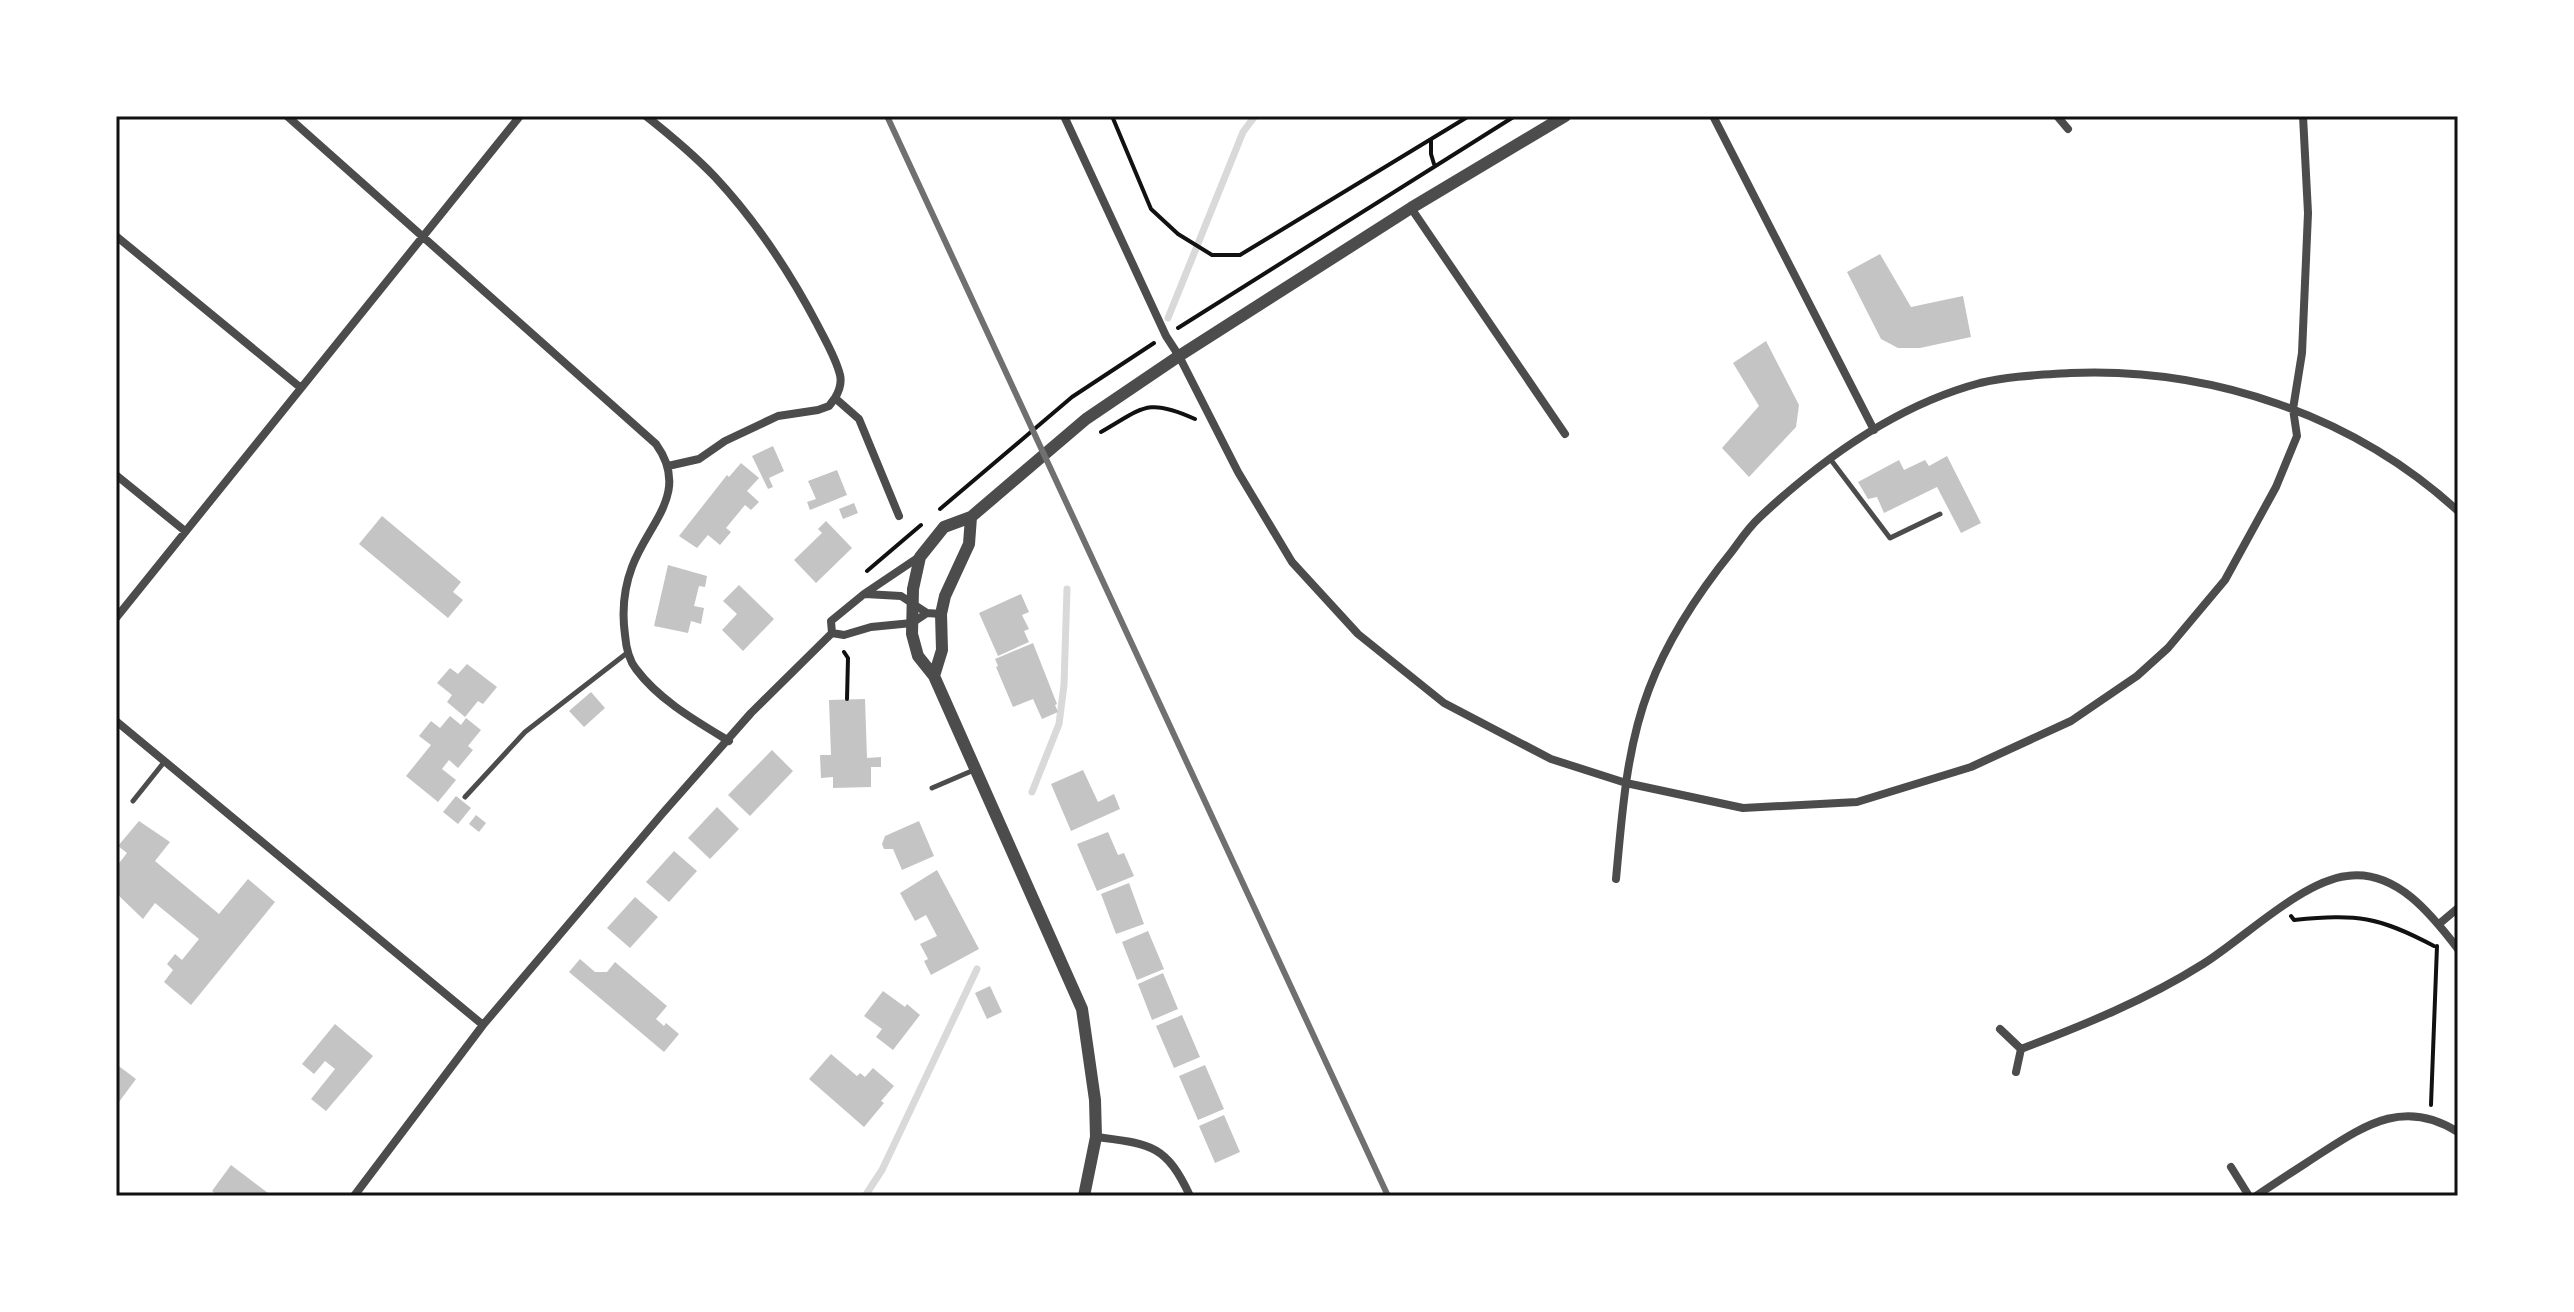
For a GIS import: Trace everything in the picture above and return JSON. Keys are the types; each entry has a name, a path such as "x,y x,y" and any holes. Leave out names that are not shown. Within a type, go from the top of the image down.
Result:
{"street":[{"path":"287,116 656,444 664,455 670,484 668,500 632,567 626,592 624,630 627,653 635,669 667,700 729,741"},
{"path":"116,618 520,116"},
{"path":"646,116 684,147 744,210 784,265 824,337 841,376 841,385 829,406 778,416 725,441 699,459 668,466"},
{"path":"1064,116 1166,336 1238,472 1292,562 1358,634 1444,703 1551,759 1626,783 1743,808 1857,802 1971,767 2071,721 2137,676 2168,648 2225,580 2276,487 2297,436 2293,409 2302,353 2307,270 2308,213 2303,116"},
{"path":"832,633 831,621 864,594 920,557 944,527 971,517 1086,419 1411,208 1565,116"},
{"path":"1713,116 1874,430"},
{"path":"2057,116 2068,129"},
{"path":"1411,208 1565,434"},
{"path":"116,236 301,388"},
{"path":"1616,879 1626,783 1648,690 1673,636 1708,580 1758,519 1874,430 1929,400 1981,383 2036,375 2111,371 2197,380 2293,409 2348,432 2387,456 2458,511"},
{"path":"835,398 859,419 899,516"},
{"path":"116,475 185,531"},
{"path":"934,676 942,650 941,614 945,596 969,544 971,517"},
{"path":"920,557 912,603 912,634 918,656 934,676 1082,1009 1095,1100 1096,1137 1084,1196"},
{"path":"864,594 901,596 927,613 941,614"},
{"path":"832,633 844,635 871,627 912,623 927,613"},
{"path":"354,1196 483,1025 662,814 751,713 832,633"},
{"path":"116,721 483,1025"},
{"path":"2021,1049 2139,1001 2204,963 2324,882 2349,875 2380,880 2407,891 2458,949"},
{"path":"2439,924 2458,908"},
{"path":"2000,1029 2021,1049"},
{"path":"2016,1072 2021,1049"},
{"path":"2256,1196 2363,1126 2389,1117 2416,1116 2444,1123 2458,1132"},
{"path":"1096,1137 1145,1143 1162,1153 1179,1171 1190,1196"},
{"path":"2231,1167 2249,1196"}],"lane":[{"path":"1831,460 1890,538 1940,514"},
{"path":"465,797 525,732 627,653"},
{"path":"133,801 165,761"},
{"path":"932,788 974,770"}],"path":[{"path":"1112,116 1151,209 1178,234 1212,255 1240,255 1469,116"},
{"path":"864,594 860,577 1072,397 1515,116"},
{"path":"1431,139 1434,165"},
{"path":"1097,435 1145,407 1170,408 1216,430"},
{"path":"844,652 848,658 847,699"},
{"path":"2284,907 2294,920 2322,916 2368,918 2436,947"},
{"path":"2430,1120 2436,947 2448,936"}],"building":[{"path":"1880,254 1911,307 1963,296 1971,337 1920,348 1898,348 1881,339 1847,272"},
{"path":"1766,341 1799,405 1796,427 1749,477 1722,448 1759,406 1733,363"},
{"path":"773,446 784,471 769,478 773,487 768,489 752,456"},
{"path":"1947,456 1981,523 1961,533 1937,487 1884,513 1877,497 1868,499 1858,482 1899,460 1904,470 1925,460 1929,466"},
{"path":"741,463 759,478 747,491 759,502 751,510 745,505 726,528 731,532 720,545 708,535 697,548 679,536 727,475 729,477"},
{"path":"837,470 847,495 810,510 807,502 816,499 808,481"},
{"path":"854,503 858,513 843,519 839,509"},
{"path":"382,516 461,582 453,592 463,600 448,618 359,544"},
{"path":"826,521 852,548 816,583 794,560 822,533 818,529"},
{"path":"668,565 707,576 705,587 699,586 694,606 704,608 701,624 691,621 688,633 654,626"},
{"path":"739,585 774,619 743,651 722,630 737,614 723,601"},
{"path":"1021,594 1029,612 1022,615 1029,629 1024,631 1029,642 998,656 979,613"},
{"path":"1033,643 1058,712 1042,719 1033,699 1013,707 995,659"},
{"path":"467,664 497,687 483,704 478,701 465,717 447,702 452,695 437,683 450,668 458,674"},
{"path":"591,692 605,708 584,727 569,711"},
{"path":"865,699 867,758 881,757 881,767 871,767 871,787 833,788 833,777 821,778 820,755 831,755 829,700"},
{"path":"450,716 461,725 466,718 481,730 468,746 473,750 458,768 449,760 442,769 456,780 438,802 406,776 431,745 419,736 431,721 440,728"},
{"path":"772,750 793,771 750,816 728,795"},
{"path":"1083,770 1098,802 1114,794 1120,809 1071,831 1051,784"},
{"path":"456,796 471,808 458,824 443,812"},
{"path":"717,807 739,829 710,859 688,838"},
{"path":"476,815 486,823 479,832 469,824"},
{"path":"139,821 170,842 155,861 219,914 248,879 275,902 191,1005 164,982 173,970 167,964 175,954 182,960 199,939 155,903 143,919 116,893 116,867 127,853 118,846"},
{"path":"919,821 934,856 902,870 893,849 884,849 882,844 885,836"},
{"path":"1108,832 1118,855 1124,853 1134,876 1097,891 1077,844"},
{"path":"674,851 697,871 669,902 646,882"},
{"path":"937,870 979,949 931,975 924,961 928,959 920,944 937,936 926,915 915,921 900,893"},
{"path":"1129,883 1144,924 1116,934 1101,894"},
{"path":"635,897 658,917 630,948 607,928"},
{"path":"1148,931 1164,969 1137,980 1122,942"},
{"path":"580,959 595,972 607,972 615,962 667,1006 656,1019 679,1034 664,1052 569,972"},
{"path":"1163,973 1178,1009 1152,1020 1138,984"},
{"path":"990,986 1002,1012 987,1019 975,993"},
{"path":"883,991 920,1015 893,1050 876,1037 882,1029 864,1016"},
{"path":"1182,1015 1200,1057 1174,1068 1156,1026"},
{"path":"335,1024 373,1056 326,1111 311,1099 335,1069 325,1061 314,1074 302,1064"},
{"path":"831,1054 857,1076 860,1073 865,1077 873,1068 894,1086 864,1127 809,1079"},
{"path":"116,1064 136,1079 116,1106"},
{"path":"1205,1065 1224,1109 1198,1120 1179,1076"},
{"path":"1224,1115 1240,1152 1215,1163 1199,1126"},
{"path":"231,1165 272,1196 219,1196 212,1191"}],"waterway":[{"path":"1168,318 1243,132 1255,116"},
{"path":"1032,792 1059,724 1064,685 1067,589"},
{"path":"865,1196 882,1170 977,969"}],"railway":[{"path":"887,116 1388,1196"}]}
